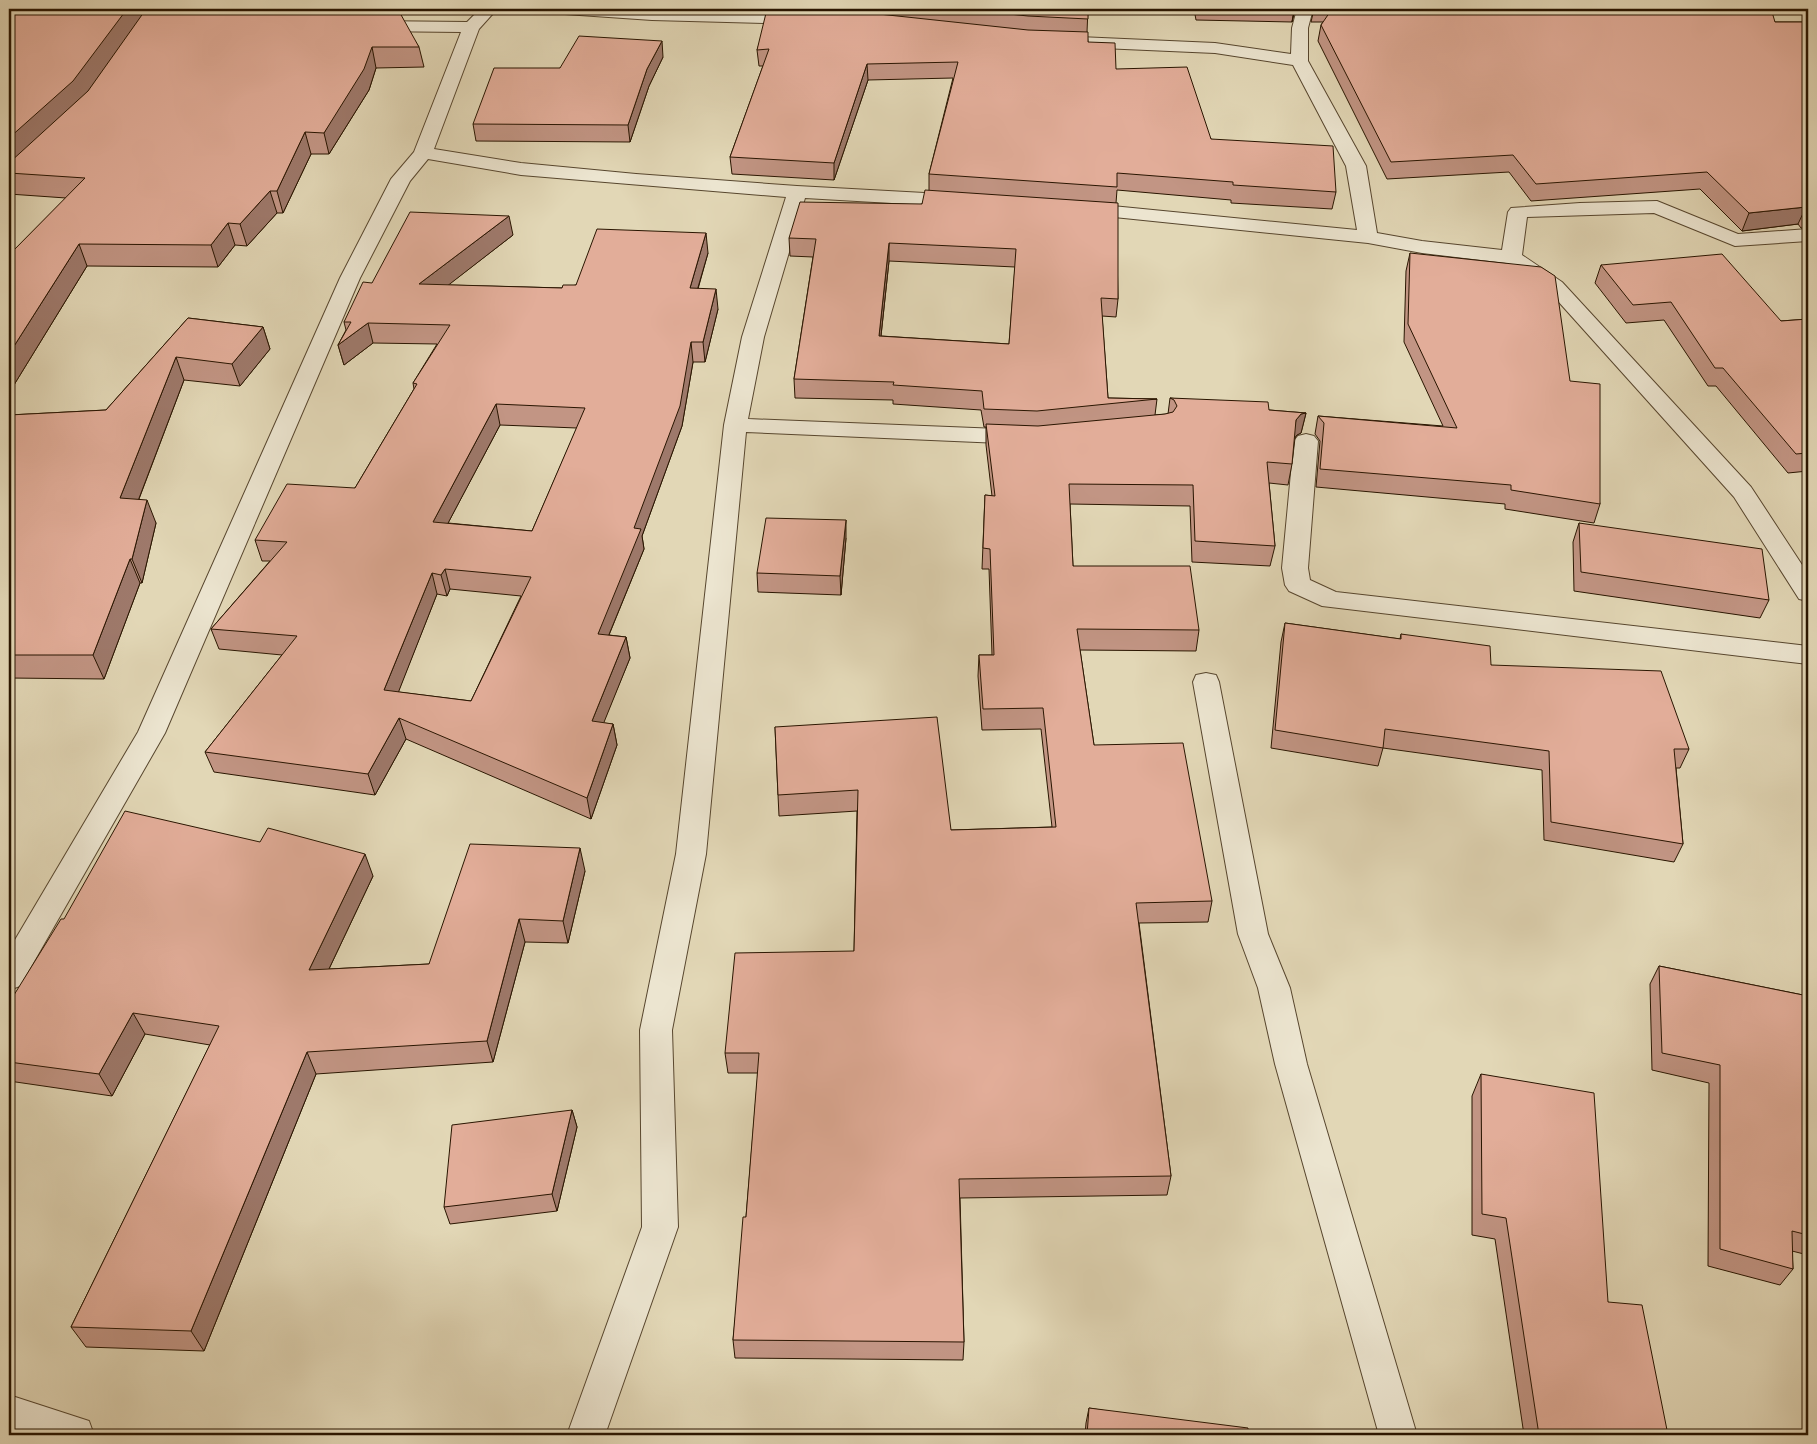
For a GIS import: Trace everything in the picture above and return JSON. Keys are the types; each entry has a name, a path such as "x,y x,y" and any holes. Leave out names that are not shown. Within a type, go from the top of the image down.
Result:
{"street":[{"path":"9,977 151,733 350,278 401,179 423,153 471,27 489,9"},
{"path":"565,9 652,15 820,20"},
{"path":"1305,9 1300,28 1299,61 1356,166 1368,237"},
{"path":"353,26 471,27"},
{"path":"1066,41 1215,48 1299,61"},
{"path":"423,153 521,169 636,180 984,203"},
{"path":"586,1435 660,1227 656,1030 690,854 735,425 753,337 796,192"},
{"path":"1063,207 1368,237 1422,247 1511,257 1555,286 1743,492 1808,593"},
{"path":"1511,257 1518,212 1657,208 1735,240 1808,235"},
{"path":"735,425 1045,437"},
{"path":"1306,440 1296,568 1298,585 1331,600 1808,655"},
{"path":"1206,682 1253,934 1274,988 1291,1064 1398,1435"},
{"path":"9,1414 75,1435"}],"building":[{"path":"21,9 127,9 73,81 9,138 9,21"},
{"path":"767,9 860,12 1028,30 1088,32 1088,42 1115,43 1116,69 1187,67 1211,139 1333,146 1336,192 1233,185 1233,182 1117,173 1117,187 929,174 958,62 867,64 834,163 730,157 769,49 757,50"},
{"path":"961,9 1088,9 1088,19 1028,16"},
{"path":"1332,9 1714,9 1772,12 1775,22 1808,22 1808,210 1806,207 1749,213 1707,172 1536,184 1513,155 1391,162 1321,25"},
{"path":"144,12 400,13 419,47 372,47 364,69 324,133 305,132 277,191 270,191 240,224 228,223 211,245 79,244 9,354 9,255 85,178 9,173 9,163 88,91"},
{"path":"579,36 662,41 647,69 628,125 473,124 494,68 560,68"},
{"path":"925,190 1118,203 1118,299 1101,298 1108,398 1157,399 1037,411 984,409 982,391 893,385 894,382 794,379 816,239 789,238 800,202 922,204","holes":["889,243 1016,249 1009,344 879,336"]},
{"path":"410,212 509,216 419,284 562,288 563,285 576,285 597,229 706,233 690,288 716,289 703,342 691,342 680,406 634,528 641,529 598,634 626,637 592,721 613,724 587,798 399,718 368,774 205,752 297,636 211,629 287,542 255,540 287,484 355,488 417,384 413,383 450,325 368,323 338,345 351,322 344,322 363,282 372,283","holes":["496,404 585,408 532,531 433,522","445,569 531,577 471,701 384,690 432,573 441,575"]},
{"path":"1410,253 1541,267 1555,276 1570,381 1600,384 1600,504 1511,490 1511,485 1320,469 1324,423 1318,416 1457,428 1408,324"},
{"path":"1722,254 1781,321 1808,319 1808,453 1796,454 1723,368 1715,368 1671,302 1633,305 1601,265"},
{"path":"188,318 263,327 232,364 176,357 120,498 147,500 132,559 130,559 93,655 9,655 9,415 106,410"},
{"path":"1170,398 1268,402 1269,410 1306,413 1301,414 1296,420 1292,464 1267,462 1275,546 1195,541 1193,485 1069,484 1073,566 1190,566 1199,630 1077,629 1094,745 1183,743 1212,901 1136,903 1171,1176 959,1179 964,1342 733,1340 743,1217 746,1217 759,1053 725,1053 735,953 854,951 858,790 778,795 775,727 937,717 951,830 1056,827 1043,708 983,709 979,655 994,655 990,549 983,548 985,495 995,496 986,424 1038,426 1165,414 1173,412 1177,406 1174,400"},
{"path":"766,518 846,520 840,576 757,573"},
{"path":"1579,523 1762,549 1769,600 1581,572"},
{"path":"1285,623 1401,639 1401,634 1490,646 1491,665 1661,671 1689,749 1674,749 1683,844 1551,822 1549,751 1385,729 1383,748 1275,730"},
{"path":"125,811 260,842 268,828 365,854 309,970 429,964 470,844 580,848 563,921 519,919 487,1041 307,1052 191,1331 71,1327 219,1026 133,1013 99,1074 9,1062 9,1003 61,919 64,919"},
{"path":"1659,966 1808,996 1808,1235 1792,1231 1793,1269 1720,1249 1720,1065 1662,1053"},
{"path":"1481,1074 1594,1093 1608,1302 1642,1305 1668,1435 1539,1435 1506,1218 1482,1214"},
{"path":"572,1110 552,1194 444,1207 452,1125"},
{"path":"1089,1408 1248,1428 1248,1435 1087,1435"}]}
